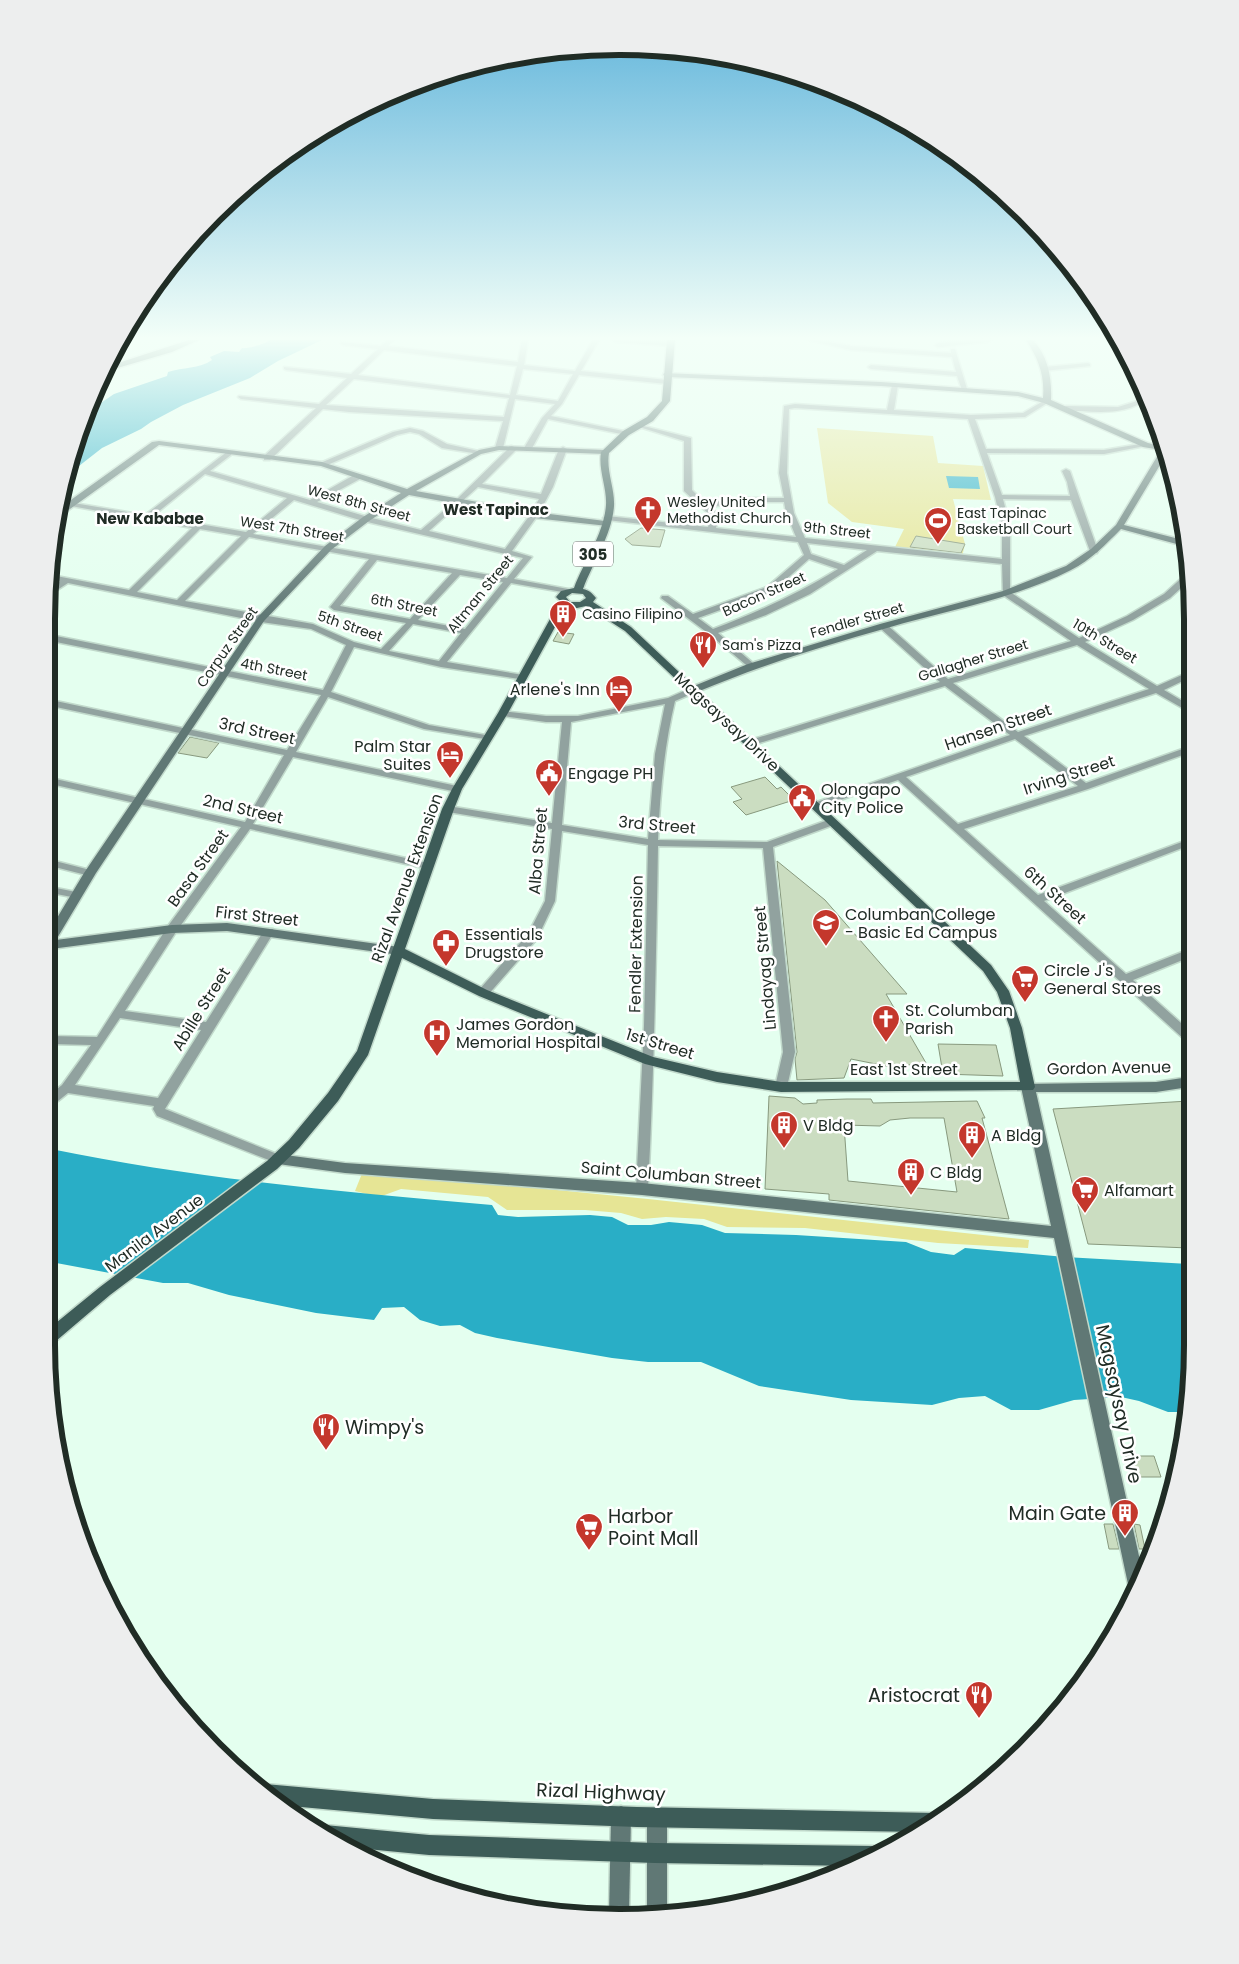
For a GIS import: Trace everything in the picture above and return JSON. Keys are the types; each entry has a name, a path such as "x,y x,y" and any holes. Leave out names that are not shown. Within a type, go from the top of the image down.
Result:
{"main road":[{"path":"606,452 626,433"},
{"name":"305","path":"578,590 606,521 610,506 605,469 606,452"},
{"name":"305","path":"568,591 578,590 589,594 591,598 587,602"},
{"name":"Rizal Avenue Extension","path":"278,1159 294,1144 334,1097 363,1052 448,809 457,789 503,713 564,602 561,597 568,591"},
{"path":"564,602 575,605 587,602"},
{"name":"Magsaysay Drive","path":"587,602 628,629 987,968 1003,991 1016,1028 1028,1087"},
{"name":"1st Street","path":"399,951 483,993 650,1061 717,1077 781,1086"},
{"name":"East 1st Street","path":"781,1086 1028,1087"},
{"name":"Manila Avenue","path":"55,1333 105,1291 278,1159"},
{"name":"Rizal Highway","path":"281,1795 433,1809 658,1817 920,1822"},
{"path":"344,1837 429,1845 657,1853 858,1856"}],"street":[{"path":"267,458 294,432"},
{"path":"322,464 402,432"},
{"path":"419,432 445,446 479,452"},
{"path":"499,448 504,432"},
{"path":"528,448 537,432"},
{"path":"619,432 626,433"},
{"path":"660,432 688,440 688,492 715,515 711,530"},
{"name":"Bacon Street","path":"784,432 783,472 790,513 800,540 808,556 844,568"},
{"path":"976,432 1000,497 1007,533 1005,562 1006,593"},
{"path":"1117,432 1157,448"},
{"name":"9th Street","path":"71,504 152,446 162,443 322,464 357,477 408,492 458,503 534,515 711,530 1005,562"},
{"path":"983,451 1104,452 1146,445"},
{"name":"Corpuz Street","path":"55,931 90,873 262,619 328,548 366,519 408,492 479,452 499,448 528,448 606,452"},
{"path":"422,533 458,503 514,448"},
{"name":"Altman Street","path":"441,664 528,557 507,552 534,515 564,449"},
{"path":"147,517 228,453"},
{"name":"Fendler Street","path":"503,713 567,720 671,700 751,666 883,626 1006,593 1069,568 1094,551 1119,526 1160,458"},
{"path":"1066,471 1094,551"},
{"name":"West 8th Street","path":"205,472 366,519 507,552"},
{"path":"311,503 357,477"},
{"path":"477,485 543,497"},
{"path":"1000,497 1074,498"},
{"path":"178,602 247,535 292,498"},
{"path":"704,506 744,500 788,500"},
{"path":"66,507 71,504"},
{"name":"West 7th Street","path":"71,504 568,591"},
{"path":"131,593 198,526"},
{"path":"1119,526 1178,542"},
{"name":"Bacon Street","path":"751,666 712,632 763,613 807,592 875,548"},
{"name":"Bacon Street","path":"692,617 770,589 808,556"},
{"name":"6th Street","path":"374,557 333,606 467,632"},
{"path":"383,652 458,572"},
{"name":"5th Street","path":"57,578 262,619 313,627 351,644 383,652 523,678"},
{"path":"56,588 66,580"},
{"name":"Gallagher Street","path":"750,743 1078,642 1130,618 1167,596 1183,582"},
{"name":"10th Street","path":"1006,593 1078,642 1184,706"},
{"path":"665,598 712,632"},
{"path":"883,626 947,683 1085,787"},
{"name":"4th Street","path":"55,639 326,693 427,727 488,738"},
{"name":"Basa Street","path":"55,1097 66,1088 100,1041 172,929 247,826 326,693 351,644"},
{"name":"Hansen Street","path":"814,806 1018,735 1158,689 1184,677"},
{"name":"Fendler Extension","path":"642,1189 650,1061 654,842 660,751 671,700"},
{"name":"3rd Street","path":"55,704 457,789"},
{"name":"Alba Street","path":"483,993 533,936 550,902 567,720"},
{"name":"Irving Street","path":"956,828 1085,787 1184,752"},
{"name":"6th Street","path":"899,776 1184,1033"},
{"name":"2nd Street","path":"55,781 428,866"},
{"name":"3rd Street","path":"448,809 556,828 654,842 768,845 832,822"},
{"path":"1036,900 1184,844"},
{"name":"Lindayag Street","path":"768,845 789,1052 781,1086"},
{"path":"55,864 90,873"},
{"path":"55,891 77,895"},
{"name":"First Street","path":"55,944 172,929 227,926 399,951"},
{"name":"Abille Street","path":"161,1103 269,932"},
{"path":"1125,979 1184,955"},
{"path":"118,1014 209,1027"},
{"path":"55,1040 100,1041"},
{"name":"Gordon Avenue","path":"1028,1087 1156,1087 1184,1083"},
{"name":"305","path":"1028,1087 1060,1233"},
{"path":"66,1088 161,1103 159,1109 161,1113 278,1159"},
{"name":"Saint Columban Street","path":"278,1159 345,1168 642,1189 1060,1233"},
{"name":"Magsaysay Drive","path":"1060,1233 1135,1573"},
{"path":"619,1909 621,1816"},
{"path":"657,1908 658,1817"}],"shaded area":[{"path":"818,432 870,432 933,436 938,463 983,466 991,500 953,499 965,544 962,557 895,547 904,529 852,522 828,503"},
{"path":"363,1171 648,1199 1029,1240 1028,1248 938,1243 805,1228 727,1227 704,1219 666,1217 642,1219 621,1213 585,1210 507,1210 488,1197 401,1189 379,1197 355,1191"}],"water":[{"path":"87,432 136,432 102,448 75,469"},
{"path":"946,476 978,477 980,489 949,488"},
{"path":"55,1150 160,1169 215,1176 492,1205 498,1215 518,1217 590,1215 612,1217 628,1225 651,1225 669,1222 702,1225 725,1233 796,1235 906,1242 931,1252 954,1255 965,1248 1065,1257 1184,1264 1183,1381 1180,1412 1168,1412 1139,1401 1121,1397 1074,1400 1039,1410 1011,1410 985,1396 959,1398 932,1405 851,1400 759,1386 701,1362 648,1362 612,1358 497,1338 475,1333 460,1325 440,1326 420,1320 404,1307 382,1308 374,1320 316,1313 229,1295 188,1283 163,1283 55,1263"}],"building":[{"name":"Wesley United Methodist Church","path":"641,528 665,530 660,547 632,545 625,539"},
{"name":"East Tapinac Basketball Court","path":"916,536 965,544 961,553 910,547"},
{"name":"Casino Filipino","path":"558,632 574,634 569,644 553,641"},
{"path":"190,737 219,743 207,758 178,753"},
{"path":"765,777 777,789 781,787 794,800 746,815 733,802 742,799 731,787"},
{"name":"Columban College - Basic Ed Campus","path":"777,861 825,900 907,994 886,994 926,1063 891,1067 851,1059 844,1078 797,1080 795,1059 797,1052"},
{"path":"938,1044 996,1045 1003,1076 943,1074"},
{"path":"769,1096 795,1098 803,1104 817,1103 817,1100 847,1099 871,1099 873,1103 977,1101 985,1118 982,1118 1009,1219 829,1200 829,1194 765,1189","holes":["944,1118 957,1192 848,1181 844,1125 880,1126 890,1120"]},
{"path":"1184,1101 1184,1248 1088,1244 1053,1109"},
{"path":"1126,1456 1154,1456 1161,1477 1131,1477"},
{"path":"1104,1524 1113,1524 1119,1549 1109,1549"},
{"path":"1134,1524 1140,1525 1145,1549 1139,1549"}],"place":[{"name":"Wesley United Methodist Church","path":"648,534"},
{"name":"East Tapinac Basketball Court","path":"938,545"},
{"name":"Casino Filipino","path":"563,638"},
{"name":"Sam's Pizza","path":"703,669"},
{"name":"Arlene's Inn","path":"619,713"},
{"name":"Palm Star Suites","path":"450,779"},
{"name":"Engage PH","path":"549,797"},
{"name":"Olongapo City Police","path":"802,822"},
{"name":"Columban College - Basic Ed Campus","path":"826,947"},
{"name":"Essentials Drugstore","path":"446,967"},
{"name":"Circle J's General Stores","path":"1025,1003"},
{"name":"St. Columban Parish","path":"886,1043"},
{"name":"James Gordon Memorial Hospital","path":"437,1057"},
{"name":"V Bldg","path":"784,1149"},
{"name":"A Bldg","path":"972,1159"},
{"name":"C Bldg","path":"911,1196"},
{"name":"Alfamart","path":"1085,1214"},
{"name":"Wimpy's","path":"326,1451"},
{"name":"Main Gate","path":"1125,1537"},
{"name":"Harbor Point Mall","path":"589,1551"},
{"name":"Aristocrat","path":"979,1719"}],"district":[{"name":"West Tapinac","path":"496,509"},
{"name":"New Kababae","path":"150,518"}]}
